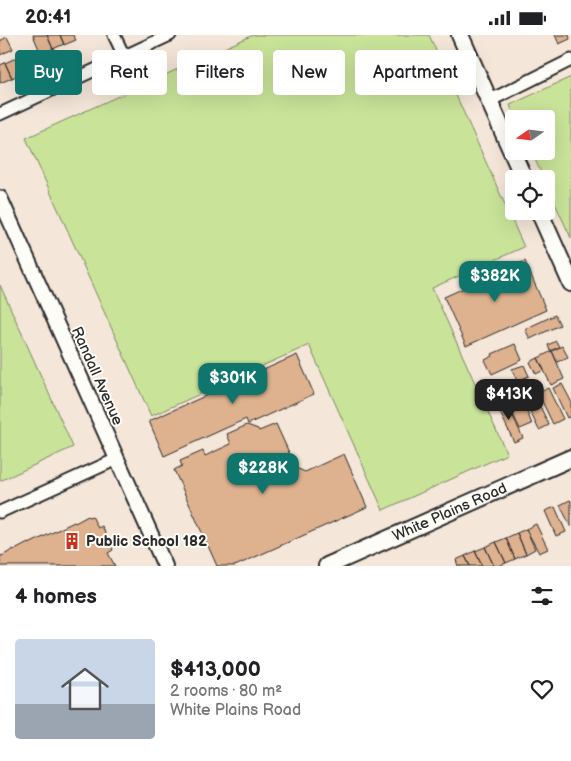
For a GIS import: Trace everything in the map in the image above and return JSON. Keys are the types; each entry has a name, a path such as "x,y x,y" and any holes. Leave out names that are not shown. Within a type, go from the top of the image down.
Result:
{"main road":[{"path":"460,35 520,170"},
{"path":"543,220 571,283"},
{"name":"White Plains Road","path":"327,566 571,458"}],"street":[{"path":"114,35 121,50"},
{"path":"137,50 170,35"},
{"path":"489,101 571,60"},
{"path":"0,114 92,71"},
{"name":"Randall Avenue","path":"0,199 165,566"},
{"path":"0,512 117,459"}],"green space":[{"path":"253,35 429,35 436,50 355,50 355,95 456,95 505,205 505,220 512,220 524,247 432,288 507,454 383,510 309,345 151,416 26,138 121,95 167,95 167,74 177,69 177,95 263,95 263,50 220,50"},
{"path":"571,77 571,238 555,203 555,170 540,170 535,160 555,160 555,110 512,110 510,105"},
{"path":"0,285 73,447 0,481"}],"building":[{"path":"33,35 47,35 53,49 39,50"},
{"path":"47,35 60,35 64,44 53,49"},
{"path":"60,35 73,35 76,40 64,45"},
{"path":"555,35 569,35 570,39 559,44"},
{"path":"7,37 13,49 0,55 0,41"},
{"path":"15,58 15,77 12,78 5,63"},
{"path":"5,63 12,78 0,83 0,65"},
{"path":"525,261 546,310 466,346 444,297"},
{"path":"555,315 560,325 530,339 525,329"},
{"path":"556,341 559,347 550,351 548,345"},
{"path":"515,344 522,360 492,374 485,360 493,356 492,354"},
{"path":"562,346 568,357 557,362 552,351"},
{"path":"552,351 564,379 551,385 538,358"},
{"path":"297,355 314,394 248,424 246,419 164,456 149,421"},
{"path":"538,358 544,370 536,374 530,362"},
{"path":"524,365 529,376 517,381 512,369"},
{"path":"562,384 571,401 571,416 567,418 553,388"},
{"path":"548,388 563,419 553,424 538,393"},
{"path":"521,398 532,424 520,429 508,404"},
{"path":"505,399 523,438 514,442 496,404"},
{"path":"537,400 549,425 539,430 527,405"},
{"path":"276,424 296,468 305,472 344,454 367,507 235,566 217,566 174,470 182,466 180,461 203,451 205,456 231,444 227,434 247,425 259,431"},
{"path":"571,501 571,527 560,505"},
{"path":"555,507 566,532 556,536 545,511"},
{"name":"Public School 182","path":"88,516 92,516 98,528 102,526 113,550 108,553 115,566 0,566 0,555 2,556"},
{"path":"536,524 548,549 539,553 526,529"},
{"path":"526,529 535,549 526,554 517,533"},
{"path":"517,533 526,554 515,559 506,538"},
{"path":"506,538 515,559 506,563 496,542"},
{"path":"496,542 506,563 494,566 485,547"},
{"path":"485,547 494,566 482,566 475,551"},
{"path":"475,551 482,566 470,566 465,556"},
{"path":"465,556 470,566 458,566 456,560"}],"place":[{"name":"Public School 182","path":"72,541"}]}
